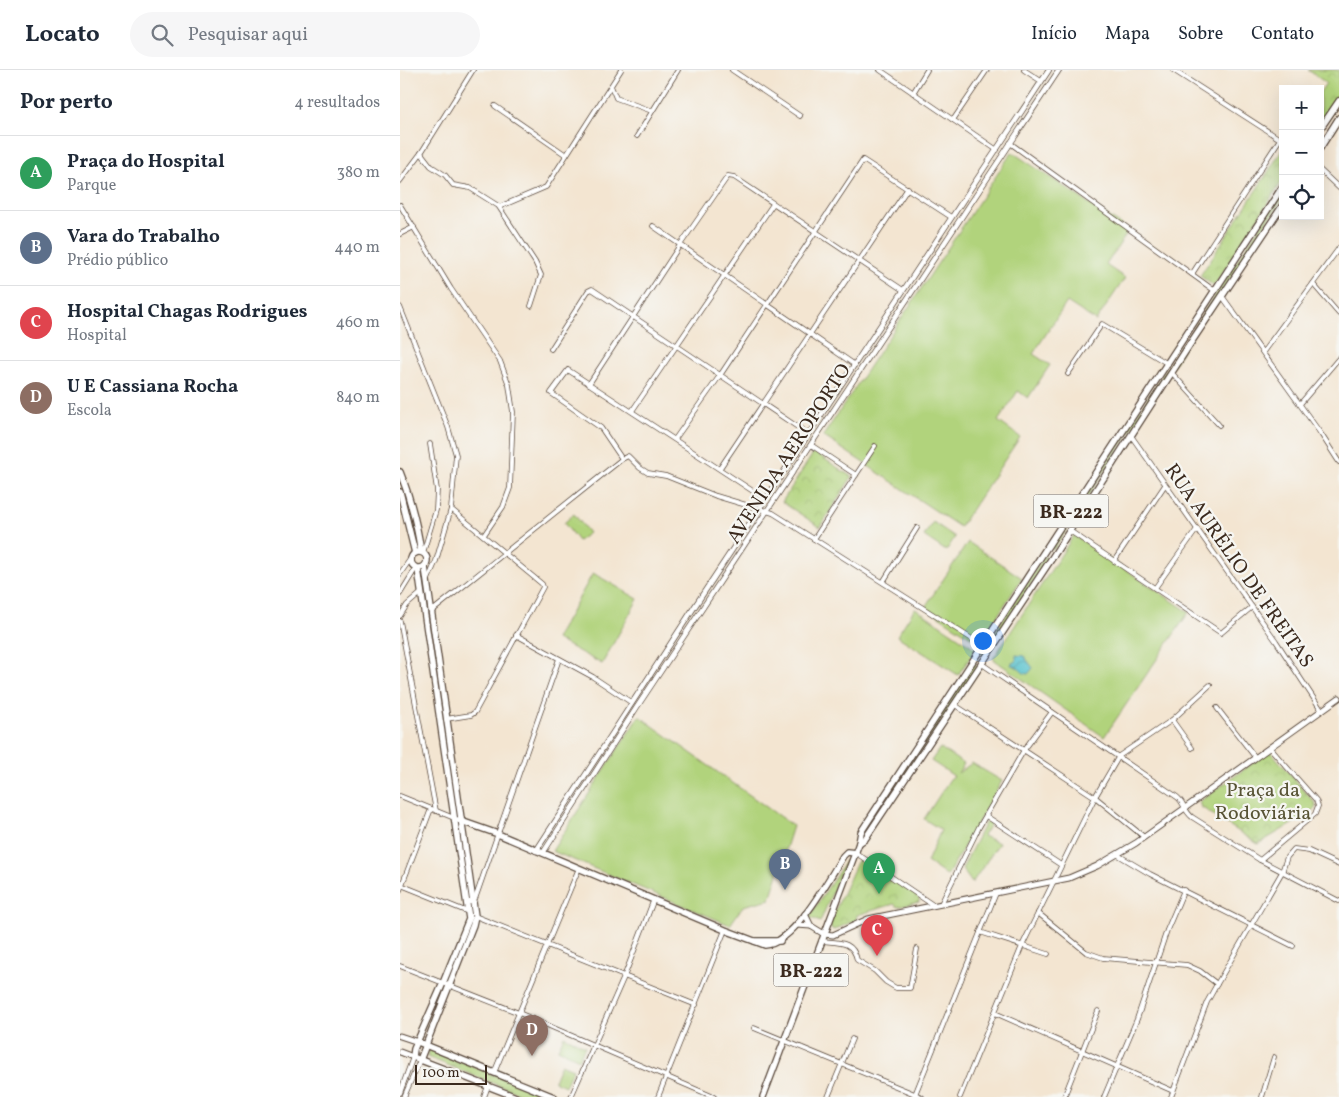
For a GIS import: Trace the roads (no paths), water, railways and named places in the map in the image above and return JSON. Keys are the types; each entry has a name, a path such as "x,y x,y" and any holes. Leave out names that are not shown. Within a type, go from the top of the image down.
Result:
{"main road":[{"path":"1324,123 1339,101"},
{"path":"1324,142 1339,118"},
{"name":"BR-222","path":"763,1097 821,941 862,838 983,646 1279,192"},
{"name":"BR-222","path":"862,838 955,705 1279,211"},
{"path":"1186,336 1192,341"},
{"path":"400,472 418,533 418,554 411,563 417,568 463,880 475,916 443,983 414,1049 413,1057"},
{"path":"400,492 418,554"},
{"path":"1045,552 1052,558"},
{"path":"418,554 428,558 428,563 425,567 426,584 470,878 471,902 468,912 467,932 450,985 420,1060"},
{"path":"417,568 425,567"},
{"path":"805,914 812,926 824,934 833,935 868,919 1053,882 1087,871 1118,855 1339,698"},
{"path":"454,818 498,834 755,941 780,941 797,925 844,854 856,853"},
{"path":"463,880 470,878"},
{"path":"797,925 812,926"},
{"path":"400,1036 554,1097"},
{"path":"400,1052 516,1097"}],"street":[{"path":"400,182 421,153 473,70"},
{"path":"499,207 546,187 621,70"},
{"path":"637,136 678,70"},
{"path":"732,70 800,116"},
{"path":"741,76 744,70"},
{"path":"880,70 997,150"},
{"path":"913,92 927,70"},
{"path":"953,120 987,70"},
{"path":"1024,70 1041,81"},
{"name":"AVENIDA AEROPORTO","path":"536,850 951,216 1049,70"},
{"name":"AVENIDA AEROPORTO","path":"543,853 642,700 1059,70"},
{"path":"1173,70 1279,139"},
{"path":"611,86 616,98 652,111"},
{"path":"494,106 566,155"},
{"path":"1010,143 1215,291"},
{"path":"1192,274 1279,143"},
{"path":"421,153 431,166 445,175 453,185 470,188 499,207 541,275 531,306"},
{"path":"675,440 863,160 951,216"},
{"path":"1324,174 1339,188"},
{"path":"590,384 680,244 728,176 734,177 903,290"},
{"path":"720,468 908,188"},
{"path":"632,411 773,204"},
{"path":"400,205 451,289 500,361 509,385 513,412 511,480 504,507 484,535"},
{"path":"400,234 414,226"},
{"path":"653,226 855,365"},
{"path":"1263,352 1339,248"},
{"path":"1313,284 1339,314"},
{"path":"551,349 591,288 808,434"},
{"path":"1222,296 1300,404 1339,462"},
{"path":"400,307 401,314 455,447 456,468 451,509 436,561 426,584"},
{"path":"1068,374 1102,324 1168,364"},
{"path":"1300,404 1339,358"},
{"path":"622,458 601,428 551,393 568,370 765,499"},
{"path":"1172,373 1218,425"},
{"name":"RUA AURÉLIO DE FREITAS","path":"1132,437 1252,607 1322,711"},
{"path":"400,574 418,554 436,510 437,490 430,444"},
{"path":"811,445 856,475"},
{"path":"814,539 875,446"},
{"path":"431,612 622,458 628,456 648,474 666,476 716,496 768,510 983,646"},
{"path":"1114,561 1165,485"},
{"path":"446,719 471,715 475,712 543,589 542,584 451,509"},
{"path":"883,582 917,528"},
{"path":"1155,588 1197,529"},
{"path":"1070,531 1221,633 1252,607"},
{"path":"400,594 417,568"},
{"path":"400,616 407,605 421,594"},
{"path":"400,621 434,810 401,887 468,912"},
{"path":"516,635 593,677 632,703"},
{"path":"471,902 498,834 559,659"},
{"path":"982,664 1120,756 1181,800 1184,809 1192,818 1260,860 1339,901"},
{"path":"960,1097 1022,946 1095,797 1120,756 1172,720 1210,686"},
{"path":"955,705 1095,797 1144,837"},
{"path":"1217,708 1255,757"},
{"path":"941,904 979,827 1024,750 1052,712"},
{"path":"1172,720 1192,748"},
{"path":"1260,860 1315,814 1318,806 1316,800 1270,748"},
{"path":"400,796 454,818"},
{"path":"986,816 1061,865"},
{"path":"1171,1097 1207,1002 1282,872 1287,857 1294,849 1309,850 1339,865"},
{"path":"856,853 933,905"},
{"path":"1118,855 1150,874 1293,946"},
{"path":"494,1073 579,868"},
{"path":"1104,1097 1137,1019 1169,926 1184,890"},
{"path":"914,1096 996,893"},
{"path":"571,1097 624,977 654,899"},
{"path":"1038,913 1086,952 1103,958 1187,965 1200,971 1216,984"},
{"path":"475,916 696,1006"},
{"path":"658,1097 725,930"},
{"path":"980,932 1048,954"},
{"path":"821,941 842,943 853,948 857,960 875,971 886,982 896,988 910,988 917,949"},
{"path":"400,966 519,1013 667,1075 714,1097"},
{"path":"1064,1097 1098,1011"},
{"path":"995,1013 1174,1091"},
{"path":"754,1028 842,1063 914,1096 922,1097"},
{"path":"828,1097 852,1039"},
{"path":"400,1093 413,1057"},
{"path":"1262,1097 1274,1057"},
{"path":"404,1097 420,1060"},
{"path":"484,1097 488,1086"}],"water":[{"path":"1016,655 1024,656 1033,668 1028,674 1011,665 1016,661"}],"place":[{"name":"Vara do Trabalho","path":"785,890"},
{"name":"Praça do Hospital","path":"879,894"},
{"name":"Hospital Chagas Rodrigues","path":"877,956"},
{"name":"U E Cassiana Rocha","path":"532,1056"}],"park label":[{"name":"Praça da Rodoviária","path":"1263,800"}]}
